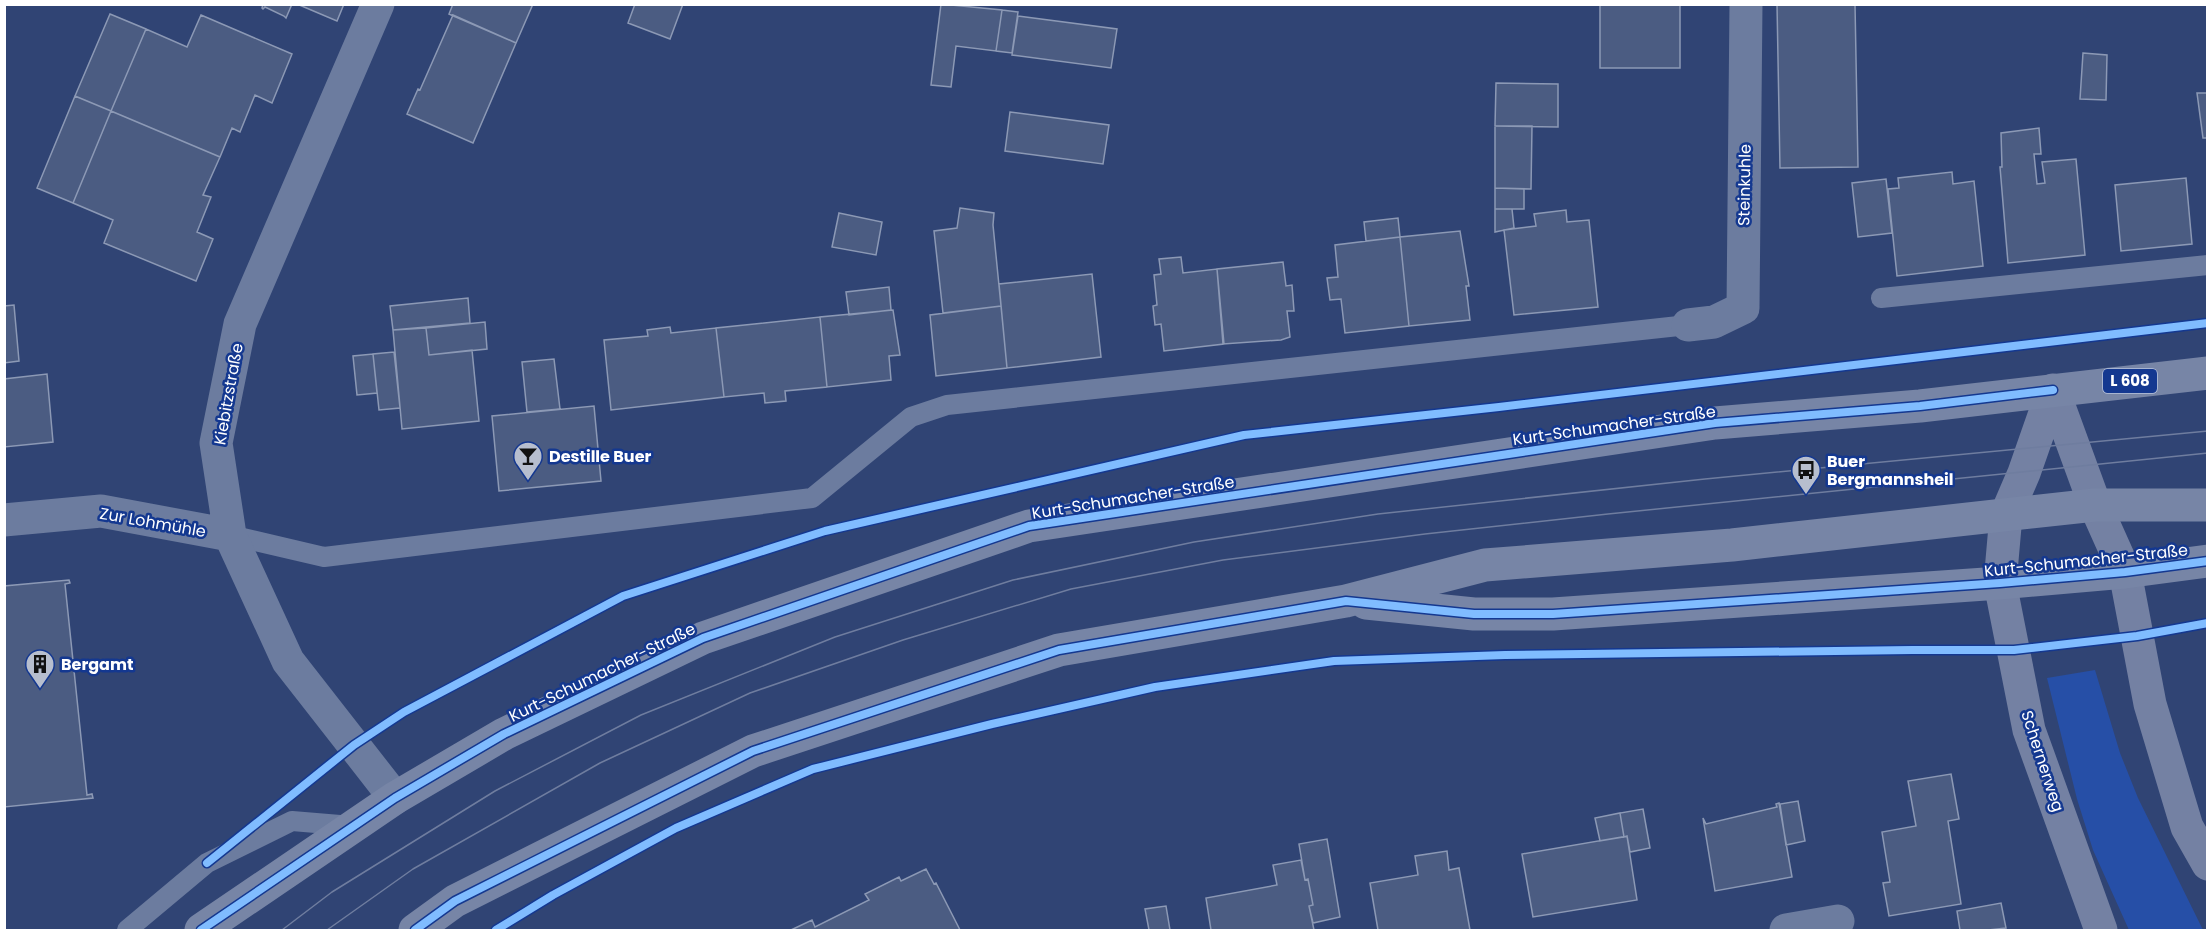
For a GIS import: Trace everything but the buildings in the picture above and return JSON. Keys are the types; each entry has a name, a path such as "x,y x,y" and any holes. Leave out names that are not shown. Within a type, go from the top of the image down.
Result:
{"main road":[{"name":"Kurt-Schumacher-Straße","path":"201,930 395,798 504,734 703,638 1029,526 1715,423 1920,406 2208,373"},
{"name":"Kurt-Schumacher-Straße","path":"415,930 455,902 753,751 1059,650 1346,602 1485,565 1732,545 2095,505 2208,505"},
{"name":"Kurt-Schumacher-Straße","path":"1346,602 1474,614 1553,614 2000,584 2125,572 2208,561"}],"street":[{"name":"Kiebitzstraße","path":"378,4 240,324 216,443 230,536 288,661 395,798"},
{"name":"Steinkuhle","path":"1688,325 1714,322 1743,308 1746,4"},
{"path":"2053,390 2095,505 2125,572 2150,704 2187,827 2208,864"},
{"name":"Schernerweg","path":"2053,390 2024,473 2006,514 2000,584 2030,730 2101,930"},
{"name":"Zur Lohmühle","path":"4,520 101,511 230,536"},
{"path":"1786,930 1838,921"}],"lane":[{"path":"1881,298 2208,265"},
{"path":"230,536 324,557 812,498 911,417 947,405 1688,325"},
{"path":"127,930 207,863 292,822 355,826"}],"shaded area":[{"path":"2095,670 2120,753 2138,798 2203,930 2129,930 2093,850 2077,799 2047,678"}],"tram line":[{"path":"282,930 332,892 495,791 641,715 835,637 1013,580 1194,542 1378,514 1705,479 2208,431"},
{"path":"327,930 413,869 600,763 750,693 903,640 1071,589 1223,560 1425,534 2208,453"}],"cycle path":[{"path":"207,863 354,745 404,712 623,596 825,531 1244,435 2208,323"},
{"path":"201,930 395,798 504,734 703,638 1029,526 1715,423 1920,406 2053,390"},
{"path":"415,930 455,901 753,751 1059,650 1346,601 1474,614 1553,614 2000,583 2125,572 2208,561"},
{"path":"496,930 553,895 676,828 813,769 992,724 1155,687 1334,661 1505,655 2014,650 2137,636 2208,623"}],"place":[{"name":"Destille Buer","path":"528,482"},
{"name":"Buer Bergmannsheil","path":"1806,496"},
{"name":"Bergamt","path":"40,690"}]}
